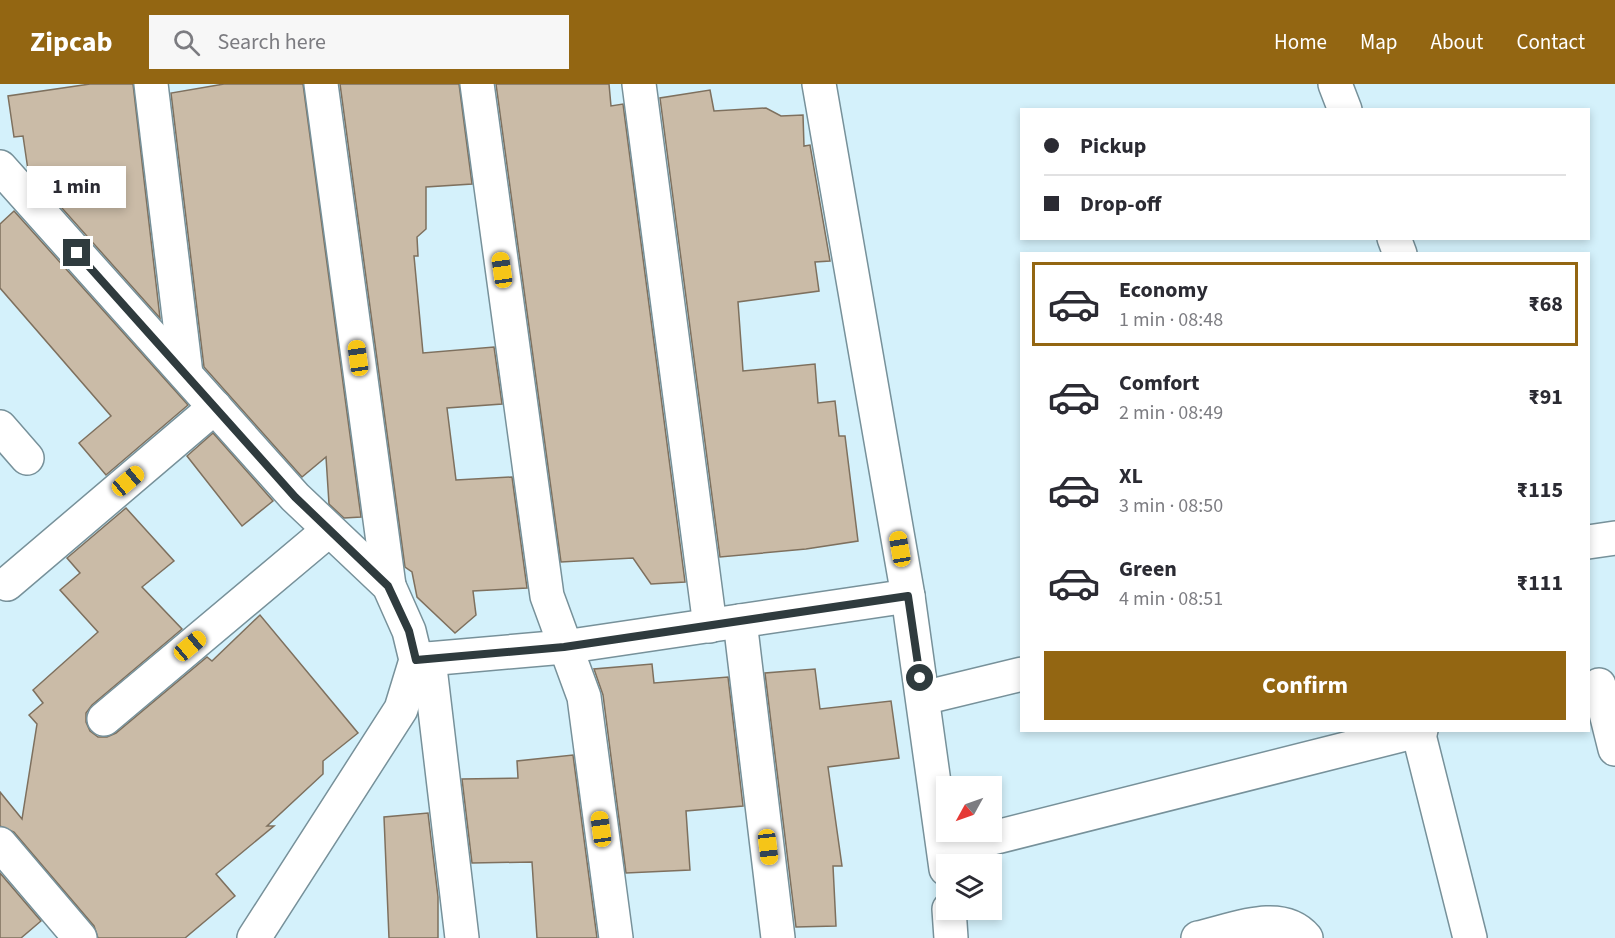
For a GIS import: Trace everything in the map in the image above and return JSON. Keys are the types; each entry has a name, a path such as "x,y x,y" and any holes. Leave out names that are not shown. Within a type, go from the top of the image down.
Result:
{"street":[{"path":"151,84 186,374"},
{"path":"321,84 388,586 423,659 462,938"},
{"path":"477,84 547,596 584,697 616,938"},
{"path":"639,84 778,938"},
{"path":"819,84 908,596 945,854"},
{"path":"1335,84 1344,108"},
{"path":"0,167 295,497 388,586"},
{"path":"7,584 215,407"},
{"path":"0,427 27,458"},
{"path":"104,719 329,530"},
{"path":"1590,542 1615,537"},
{"path":"423,659 564,647 908,596"},
{"path":"254,938 401,709 423,659"},
{"path":"923,698 1020,674"},
{"path":"1601,685 1615,749"},
{"path":"964,854 1415,732"},
{"path":"1419,732 1470,938"},
{"path":"0,844 80,938"},
{"path":"950,920 951,938"},
{"path":"1198,938 1272,922 1285,922 1298,928 1306,938"}],"building":[{"path":"90,84 133,84 160,318 28,170 23,136 14,137 8,96"},
{"path":"224,84 303,84 361,517 344,518 329,504 326,457 302,477 204,367 171,93"},
{"path":"340,84 459,84 472,184 426,187 426,229 417,237 418,256 414,256 423,353 494,347 502,404 447,408 456,480 512,477 527,588 473,591 476,615 455,633 417,597 412,572 405,567"},
{"path":"496,84 609,84 611,106 623,104 685,582 651,584 633,558 561,562"},
{"path":"710,90 714,111 766,108 781,116 803,115 804,146 810,145 830,261 815,262 819,291 738,302 743,371 815,364 818,403 835,401 839,436 845,436 858,541 806,549 720,557 660,98"},
{"path":"14,211 188,405 106,475 79,443 111,416 0,288 0,224"},
{"path":"213,433 273,501 242,526 187,456"},
{"path":"126,508 174,561 142,587 182,629 92,705 86,713 86,722 90,731 98,737 107,737 116,733 207,657 212,661 260,615 358,733 323,761 323,774 267,826 274,826 216,874 235,896 185,938 98,938 94,926 14,832 0,826 0,792 22,819 37,724 29,715 43,703 33,690 98,632 60,590 80,573 67,558"},
{"path":"652,664 654,683 728,677 743,806 686,811 690,870 626,873 603,695 594,669"},
{"path":"815,669 820,709 891,701 899,758 828,767 842,866 833,866 836,926 796,927 765,673"},
{"path":"573,755 597,938 537,938 532,862 472,863 462,779 518,778 517,761"},
{"path":"428,813 438,897 438,938 389,938 384,817"},
{"path":"0,873 41,921 21,938 0,938"}],"route":[{"path":"77,253 295,497 388,586 409,631 416,660 564,647 908,596 920,678"}]}
